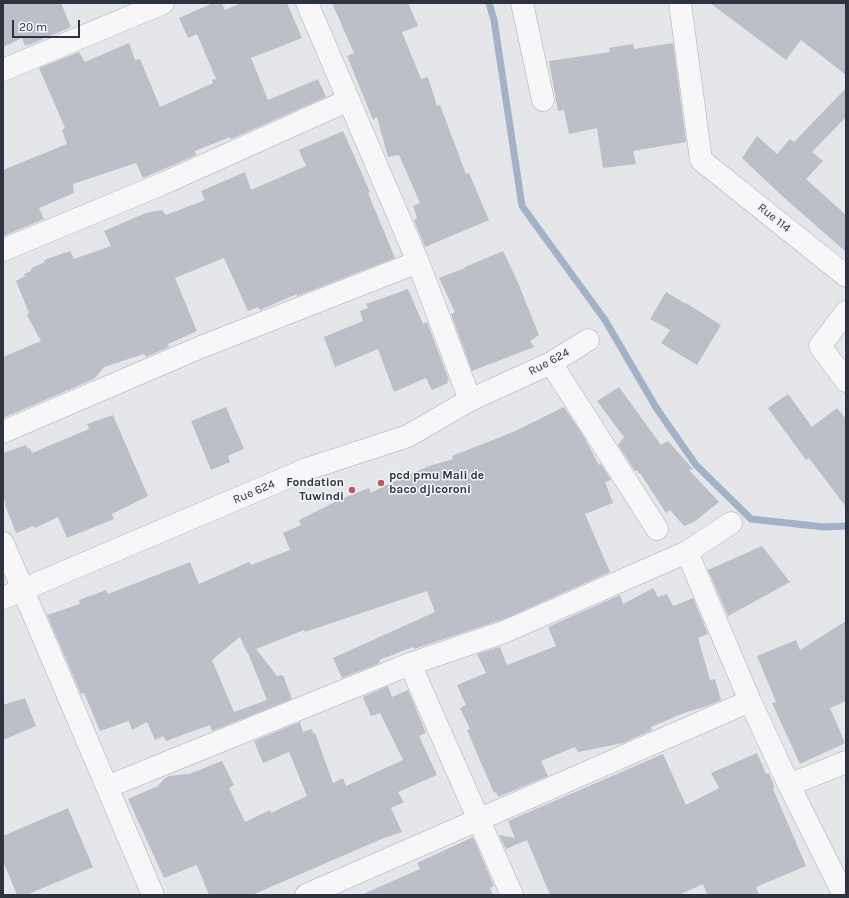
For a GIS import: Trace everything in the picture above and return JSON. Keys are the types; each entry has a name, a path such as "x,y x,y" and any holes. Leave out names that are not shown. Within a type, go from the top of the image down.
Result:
{"street":[{"path":"3,70 163,3"},
{"path":"307,3 418,262 470,400"},
{"path":"522,3 542,100"},
{"name":"Rue 114","path":"680,3 701,160 846,276"},
{"path":"3,250 162,184 349,100"},
{"path":"3,432 201,346 418,262"},
{"path":"846,312 820,346 846,381"},
{"name":"Rue 624","path":"3,598 307,469 408,436 470,400 551,363 588,340"},
{"path":"551,363 657,529"},
{"path":"107,788 410,664 504,632 687,552 731,523"},
{"path":"3,543 153,895"},
{"path":"687,552 750,701 788,785 844,895"},
{"path":"410,664 512,895"},
{"path":"306,895 750,701"},
{"path":"788,785 846,762"}],"building":[{"path":"3,3 61,3 71,27 29,45 25,46 22,38 3,47"},
{"path":"213,3 222,3 225,10 241,3 287,3 302,38 251,58 268,100 318,79 326,97 231,139 230,137 195,151 196,155 143,178 136,163 73,184 74,193 39,208 44,219 3,236 3,170 67,144 62,130 65,128 39,68 79,52 85,62 129,43 135,60 140,59 160,107 213,83 212,80 216,79 197,34 188,38 179,18"},
{"path":"332,3 408,3 418,26 402,32 421,79 428,77 437,106 440,105 466,174 469,173 489,220 425,247 414,220 417,218 413,206 420,203 399,155 388,157 377,117 373,120 347,56 354,53"},
{"path":"710,3 846,3 846,75 801,40 786,60"},
{"path":"673,43 686,142 633,151 636,164 603,168 597,128 569,134 564,110 558,111 549,61 610,52 609,48 633,44 634,49"},
{"path":"846,88 846,117 812,152 823,161 806,179 846,215 846,252 780,194 742,158 757,136 777,154 790,139 794,142"},
{"path":"343,131 370,192 368,193 395,258 297,296 297,294 260,310 258,307 248,311 224,258 175,278 197,331 168,344 169,347 146,357 144,354 104,367 94,379 3,418 3,357 41,341 27,315 29,313 16,281 25,276 24,274 31,271 32,268 45,262 44,260 70,251 74,259 111,246 104,231 146,213 162,210 166,215 205,200 201,191 245,172 251,190 306,166 299,150"},
{"path":"503,251 516,278 539,335 530,341 534,347 472,371 451,314 455,312 439,278"},
{"path":"408,289 423,324 427,322 449,380 447,381 448,383 432,390 426,378 394,392 378,349 335,367 324,337 363,321 360,311 368,308 366,304"},
{"path":"666,292 721,325 697,365 661,343 670,330 650,319"},
{"path":"619,387 661,445 668,441 693,469 689,470 719,502 694,522 684,526 670,510 666,513 640,473 639,474 637,470 635,471 618,445 624,437 597,401"},
{"path":"788,394 812,427 837,408 846,419 846,507 809,458 806,460 768,408"},
{"path":"226,407 244,449 228,456 230,462 211,470 191,421"},
{"path":"564,407 584,437 599,465 601,464 611,480 605,482 613,503 585,514 610,572 504,619 414,649 413,647 379,660 380,663 342,678 333,658 435,612 427,591 305,632 304,630 256,649 277,676 283,675 292,699 212,731 210,725 166,741 163,736 155,740 147,722 132,730 129,721 100,731 84,693 81,694 47,615 80,604 79,600 106,590 108,594 190,562 199,584 249,562 251,565 290,550 283,533 301,525 299,520 341,499 369,488 371,493 429,466 453,459 452,456 513,432","holes":["240,637 267,700 234,712 212,660"]},
{"path":"113,415 148,496 112,514 114,519 67,538 58,517 35,528 33,526 16,533 3,497 3,453 26,445 28,449 30,448 32,453 89,429 87,424"},
{"path":"762,546 790,582 728,616 708,570"},
{"path":"653,588 658,597 667,594 673,606 693,598 708,634 698,638 710,680 715,679 721,700 651,727 652,730 623,743 578,752 575,747 541,761 548,776 498,797 496,792 494,793 467,730 470,729 460,708 466,705 457,685 486,673 477,654 500,647 507,665 556,646 548,627 620,595 623,604"},
{"path":"846,621 846,701 830,708 845,743 800,764 772,703 776,702 757,656 796,640 800,650"},
{"path":"388,686 392,697 408,690 426,733 419,736 437,775 398,792 404,802 391,808 402,832 384,838 252,895 209,895 197,865 164,878 128,799 158,786 169,776 189,774 222,761 234,785 229,788 245,822 270,810 271,813 307,796 289,752 263,763 254,741 300,722 303,732 312,729 313,733 315,733 333,783 343,778 346,786 403,760 380,713 371,716 363,697"},
{"path":"25,698 36,726 3,740 3,705"},
{"path":"757,753 766,774 769,773 774,786 773,789 806,866 756,887 759,895 707,895 703,884 679,895 550,895 527,840 506,849 499,835 515,838 508,821 663,754 686,805 719,788 711,773"},
{"path":"68,808 93,867 26,895 17,895 3,861 3,836"},
{"path":"473,837 494,886 490,888 493,895 361,895 420,869 417,863"}],"waterway":[{"path":"489,3 494,20 522,206 605,320 657,409 696,465 751,519 824,527 846,526"}],"place":[{"name":"pcd pmu Mali de baco djicoroni","path":"381,483"},
{"name":"Fondation Tuwindi","path":"352,490"}]}
